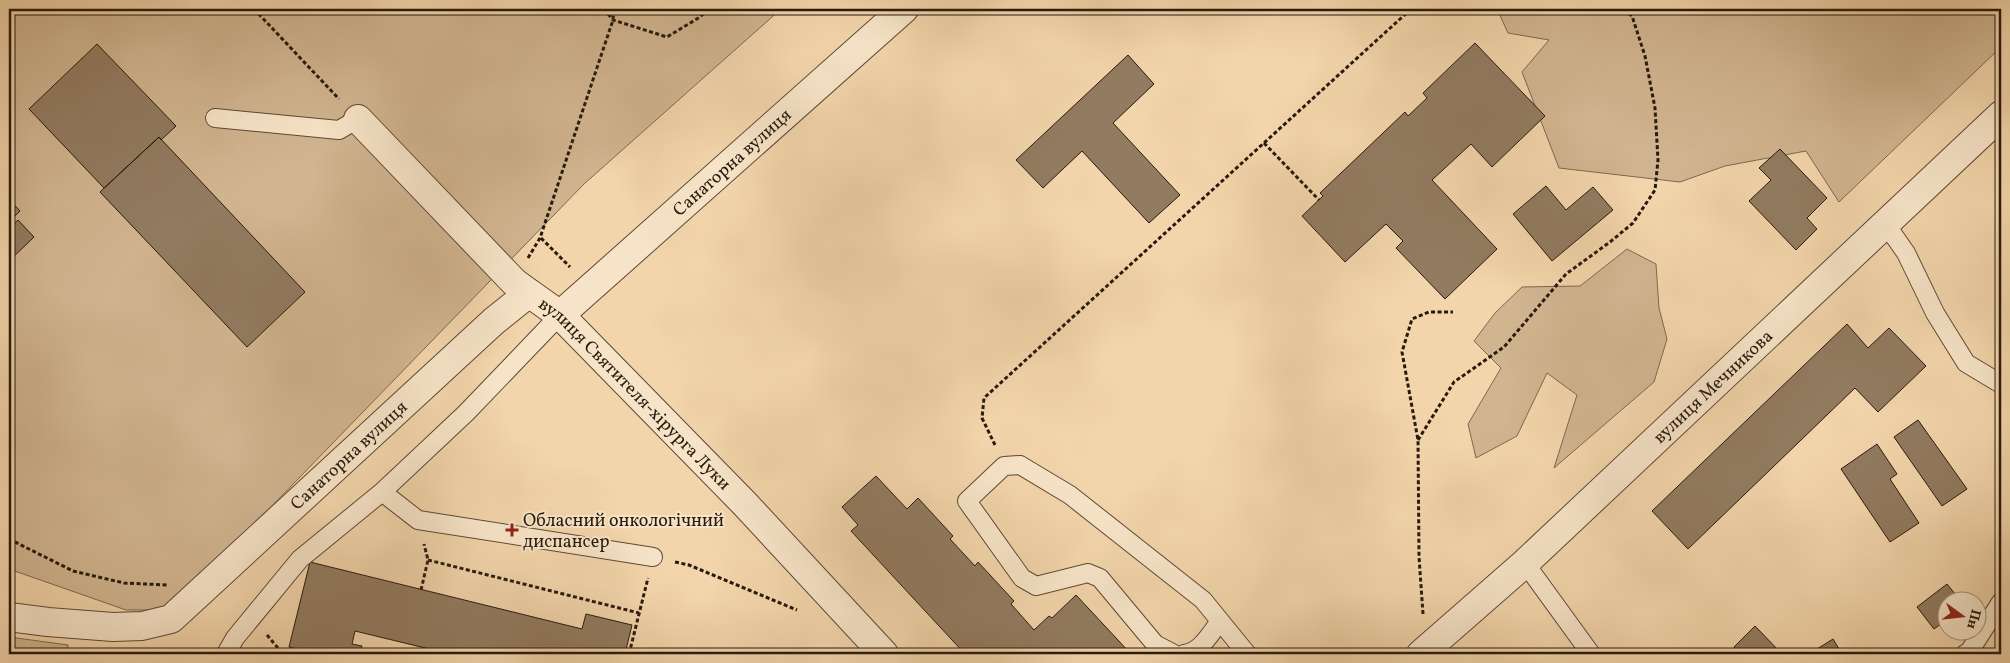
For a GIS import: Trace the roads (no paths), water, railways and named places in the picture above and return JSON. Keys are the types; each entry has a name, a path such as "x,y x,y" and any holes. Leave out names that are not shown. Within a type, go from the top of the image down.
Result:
{"street":[{"name":"Санаторна вулиця","path":"560,315 904,9"},
{"name":"вулиця Мечникова","path":"1424,652 1525,563 2001,114"},
{"name":"вулиця Святителя-хірурга Луки","path":"358,119 521,287 560,315 745,504 884,654"},
{"name":"Санаторна вулиця","path":"9,616 48,622 121,627 142,626 171,619 494,322 521,287"}],"lane":[{"path":"215,118 339,130 358,119"},
{"path":"1885,223 1906,253 1935,313 1966,363 2001,384"},
{"path":"226,654 235,638 300,559 382,492 466,413 560,315"},
{"path":"1174,654 1155,644 1100,578 1088,573 1036,586 1022,578 966,501 1004,466 1020,465 1070,495 1203,600 1247,654"},
{"path":"382,492 418,520 653,557"},
{"path":"1525,563 1591,654"},
{"path":"1965,654 1969,652 2001,602"},
{"path":"1184,654 1189,654 1204,643 1220,621"}],"place":[{"name":"Обласний онкологічний диспансер","path":"512,530"}]}
